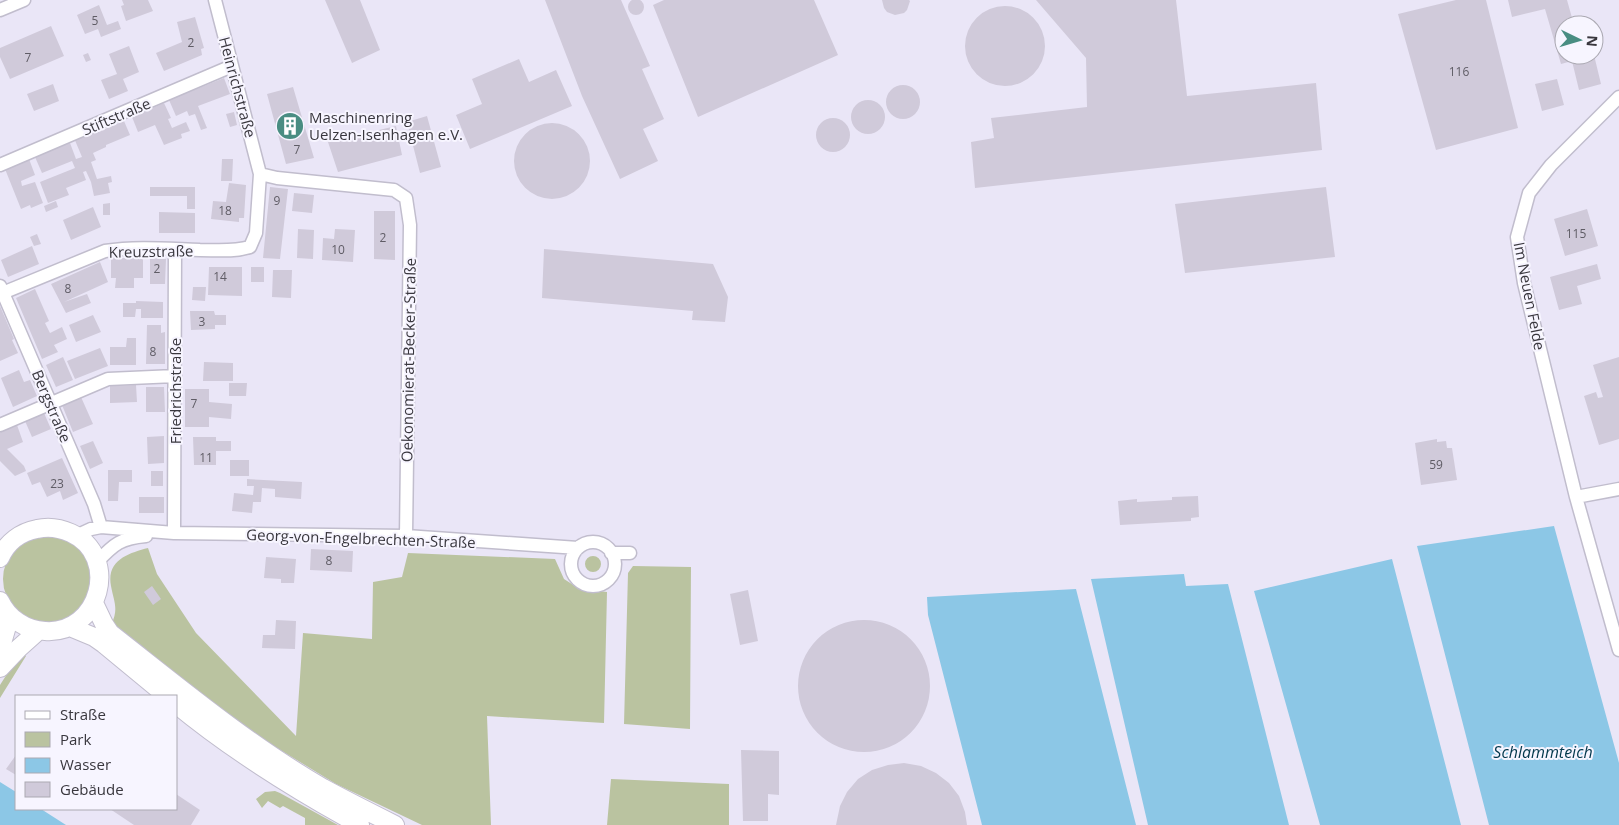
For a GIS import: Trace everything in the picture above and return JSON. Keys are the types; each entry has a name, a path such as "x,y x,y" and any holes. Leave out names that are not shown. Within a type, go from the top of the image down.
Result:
{"main road":[{"path":"0,558 7,546 7,537 44,527 61,529 76,536 88,547 96,562 100,582 94,603 88,613 70,627 56,631 38,631 28,628 10,616 0,600"},
{"path":"94,603 110,632 206,710 274,757 324,788 395,825"},
{"path":"0,650 10,616"},
{"path":"70,627 94,637 104,644 166,695"},
{"path":"0,668 38,631"},
{"path":"178,706 265,769 316,801 360,825"}],"street":[{"path":"0,10 24,0"},
{"name":"Heinrichstraße","path":"215,0 260,174 256,233 250,247"},
{"name":"Stiftstraße","path":"0,165 232,66"},
{"name":"Im Neuen Felde","path":"1619,97 1551,165 1530,193 1517,237 1524,283 1576,498 1619,650"},
{"name":"Oekonomierat-Becker-Straße","path":"260,174 277,178 394,190 406,198 410,225 406,536"},
{"name":"Kreuzstraße","path":"1,291 106,251 118,249 175,249 238,251 250,247"},
{"name":"Friedrichstraße","path":"174,533 175,249"},
{"name":"Bergstraße","path":"1,291 94,504 101,527"},
{"path":"0,426 108,379 175,376"},
{"path":"1576,498 1619,489"},
{"name":"Georg-von-Engelbrechten-Straße","path":"76,536 91,529 101,527 174,533 406,536 578,548 595,542 611,553 630,553"},
{"name":"Georg-von-Engelbrechten-Straße","path":"96,562 122,540 174,533"},
{"path":"578,548 571,559 572,572 579,582 585,585 592,586 604,583 613,573 614,561 611,553"}],"green space":[{"path":"47,535 64,539 78,548 87,562 91,579 87,596 78,610 64,619 47,623 30,619 16,610 7,596 3,579 7,562 16,548 30,539"},
{"path":"148,548 157,574 196,633 296,736 303,633 372,639 373,582 402,577 408,553 555,559 564,579 578,588 607,592 604,723 487,716 491,825 422,825 336,784 264,740 200,693 190,689 111,625 115,614 110,577 112,570 120,559"},
{"path":"590,556 596,556 601,561 599,570 590,572 585,567 585,561"},
{"path":"633,566 691,567 690,729 624,724 628,573"},
{"path":"21,652 26,656 0,698 0,685"},
{"path":"611,779 729,784 729,825 607,825"},
{"path":"275,791 338,825 305,825 305,818 283,806 280,808 268,801 262,808 256,799 265,792"}],"water":[{"name":"Schlammteich","path":"1554,526 1619,763 1619,825 1489,825 1417,546"},
{"path":"1392,559 1461,825 1320,825 1254,591"},
{"path":"1184,574 1186,586 1228,584 1289,825 1148,825 1091,579"},
{"path":"1076,589 1136,825 982,825 928,615 927,597"},
{"path":"0,782 15,791 15,810 43,810 66,825 0,825"}],"building":[{"path":"633,-1 639,-1 644,4 642,13 633,15 628,10 628,4"},
{"path":"122,0 148,0 153,11 126,21 121,6 124,5"},
{"path":"325,0 360,0 380,50 352,63"},
{"path":"545,0 621,0 650,66 642,69 664,119 643,129 658,161 620,179 582,96"},
{"path":"664,0 814,0 838,55 698,117 653,5"},
{"path":"882,0 910,1 904,13 895,15 887,12"},
{"path":"1036,0 1176,0 1187,96 1316,83 1322,150 975,188 971,142 994,138 991,118 1087,107 1086,58"},
{"path":"1456,0 1486,0 1518,128 1436,150 1398,14"},
{"path":"1508,0 1567,0 1571,15 1554,15 1554,40 1545,9 1512,17"},
{"path":"99,5 107,25 118,21 121,29 101,37 98,29 85,34 77,15"},
{"path":"1005,6 1020,9 1033,18 1042,31 1045,46 1042,61 1033,74 1020,83 1005,86 990,83 977,74 968,61 965,46 968,31 977,18 990,9"},
{"path":"195,17 204,48 201,49 202,55 164,71 156,53 182,42 177,22"},
{"path":"51,26 64,56 10,79 0,57 0,48"},
{"path":"129,46 139,72 123,79 128,91 109,99 101,80 117,74 109,54"},
{"path":"88,53 91,60 86,62 83,55"},
{"path":"519,59 529,82 556,70 572,106 470,149 456,115 482,104 472,79"},
{"path":"1573,65 1596,65 1601,84 1579,90"},
{"path":"224,78 230,94 198,106 207,128 201,130 195,114 189,116 187,111 176,116 169,100"},
{"path":"1557,79 1564,105 1542,111 1535,84"},
{"path":"53,84 59,101 34,111 27,94"},
{"path":"903,85 915,90 920,102 915,114 903,119 891,114 886,102 891,90"},
{"name":"Maschinenring Uelzen-Isenhagen e.V.","path":"293,87 314,158 286,164 267,94"},
{"path":"868,100 880,105 885,117 880,129 868,134 856,129 851,117 856,105"},
{"path":"164,103 171,118 168,119 172,128 186,122 190,131 181,134 182,138 164,145 155,125 138,132 132,117"},
{"path":"234,112 237,125 230,127 226,114"},
{"path":"427,116 441,167 420,173 407,122"},
{"path":"833,118 845,123 850,135 845,147 833,152 821,147 816,135 821,123"},
{"path":"124,121 130,135 106,145 106,147 93,153 96,160 91,162 97,179 111,176 112,182 108,183 110,193 94,196 86,171 83,172 86,180 66,188 69,195 48,203 40,182 75,168 72,161 42,173 35,157 70,143 76,159 82,157 74,138 99,128 100,131"},
{"path":"552,123 567,126 579,134 587,146 590,161 587,176 579,188 567,196 552,199 537,196 525,188 517,176 514,161 517,146 525,134 537,126"},
{"path":"396,126 402,155 338,172 328,142"},
{"path":"29,159 35,175 21,181 22,186 35,182 43,203 31,208 30,205 21,209 5,169"},
{"path":"222,159 233,159 232,181 221,181"},
{"path":"229,183 246,185 244,218 239,218 239,222 211,219 213,201 226,202"},
{"path":"150,187 195,187 195,209 187,209 187,196 150,196"},
{"path":"270,187 288,189 280,259 263,258"},
{"path":"1326,187 1335,257 1185,273 1175,204"},
{"path":"294,193 314,195 312,213 292,211"},
{"path":"56,201 58,207 46,212 44,206"},
{"path":"110,203 110,215 103,215 103,204"},
{"path":"93,207 101,227 71,240 63,220"},
{"path":"1587,209 1598,246 1565,256 1554,219"},
{"path":"374,211 395,211 395,260 374,259"},
{"path":"159,212 195,213 195,233 159,233"},
{"path":"298,229 314,230 313,259 297,258"},
{"path":"335,229 355,230 353,262 322,260 323,238 334,239"},
{"path":"37,234 41,244 34,246 30,237"},
{"path":"32,246 39,264 8,277 1,260"},
{"path":"544,249 713,264 728,297 725,322 692,320 693,311 542,298"},
{"path":"111,258 143,258 143,278 134,278 134,288 115,288 116,278 111,278"},
{"path":"150,258 166,259 165,284 150,284"},
{"path":"100,262 108,282 64,302 87,294 91,303 66,313 51,284"},
{"path":"1597,264 1601,279 1577,286 1582,304 1559,310 1550,277"},
{"path":"209,267 242,267 242,296 208,295"},
{"path":"251,267 264,267 264,282 251,282"},
{"path":"273,270 292,270 291,298 272,297"},
{"path":"193,287 206,287 205,301 192,300"},
{"path":"35,289 49,321 45,323 50,333 62,327 67,339 54,345 58,352 42,359 16,298"},
{"path":"136,301 163,302 163,318 141,318 141,309 136,309 135,317 123,317 123,303 136,303"},
{"path":"0,306 18,353 0,361"},
{"path":"190,311 214,311 215,315 226,315 226,325 215,325 215,329 191,330"},
{"path":"93,315 101,332 76,342 69,325"},
{"path":"147,325 161,325 161,333 165,332 165,364 146,364"},
{"path":"127,338 136,338 136,365 110,365 110,347 126,347"},
{"path":"100,348 108,366 75,379 67,361"},
{"path":"63,357 73,380 56,387 46,365"},
{"path":"1619,357 1619,439 1599,445 1584,396 1596,392 1598,398 1603,397 1593,365"},
{"path":"204,362 233,363 233,381 203,381"},
{"path":"19,370 24,382 30,380 37,396 13,407 1,378"},
{"path":"229,383 247,383 246,396 229,396"},
{"path":"136,385 137,402 110,403 110,386"},
{"path":"146,387 164,387 165,412 146,412"},
{"path":"185,389 209,389 209,402 232,404 231,419 209,417 209,427 185,427"},
{"path":"81,397 93,424 73,432 62,405"},
{"path":"44,413 51,429 32,437 25,421"},
{"path":"17,425 23,442 7,449 24,466 26,471 15,476 0,461 0,432"},
{"path":"164,436 164,463 148,464 147,437"},
{"path":"193,437 216,437 216,441 231,441 231,451 216,451 216,465 194,465"},
{"path":"1437,439 1437,442 1446,441 1447,448 1452,448 1457,480 1421,485 1415,443"},
{"path":"93,441 103,463 90,469 80,446"},
{"path":"62,458 78,493 63,500 60,491 47,497 40,482 32,485 27,473"},
{"path":"230,460 249,460 249,476 230,476"},
{"path":"108,470 132,470 132,482 119,482 118,501 108,501"},
{"path":"151,471 163,471 163,486 151,486"},
{"path":"247,479 302,482 301,499 275,497 275,489 262,488 261,502 253,502 252,513 232,511 234,493 253,495 254,486 247,486"},
{"path":"1198,496 1199,517 1191,518 1191,521 1120,525 1118,501 1137,499 1137,502 1172,500 1172,497"},
{"path":"139,497 164,497 164,513 139,513"},
{"path":"311,549 353,551 352,572 310,570"},
{"path":"266,557 296,559 294,583 281,583 281,579 264,578"},
{"path":"152,586 161,599 153,605 144,592"},
{"path":"748,590 758,641 740,645 730,594"},
{"path":"276,620 296,621 295,649 262,648 263,635 275,635"},
{"path":"864,620 877,621 889,625 911,639 925,661 929,673 929,699 925,711 911,733 889,747 877,751 864,752 851,751 839,747 817,733 803,711 799,699 798,686 799,673 803,661 817,639 839,625 851,621"},
{"path":"741,750 779,751 779,795 768,794 768,821 743,821"},
{"path":"15,756 15,774 6,769"},
{"path":"904,763 921,766 936,773 949,783 959,796 965,812 967,825 836,825 840,806 847,792 858,779 872,770"},
{"path":"178,795 200,810 191,825 134,825 112,810 178,810"}],"place":[{"name":"Maschinenring Uelzen-Isenhagen e.V.","path":"290,126"}]}
